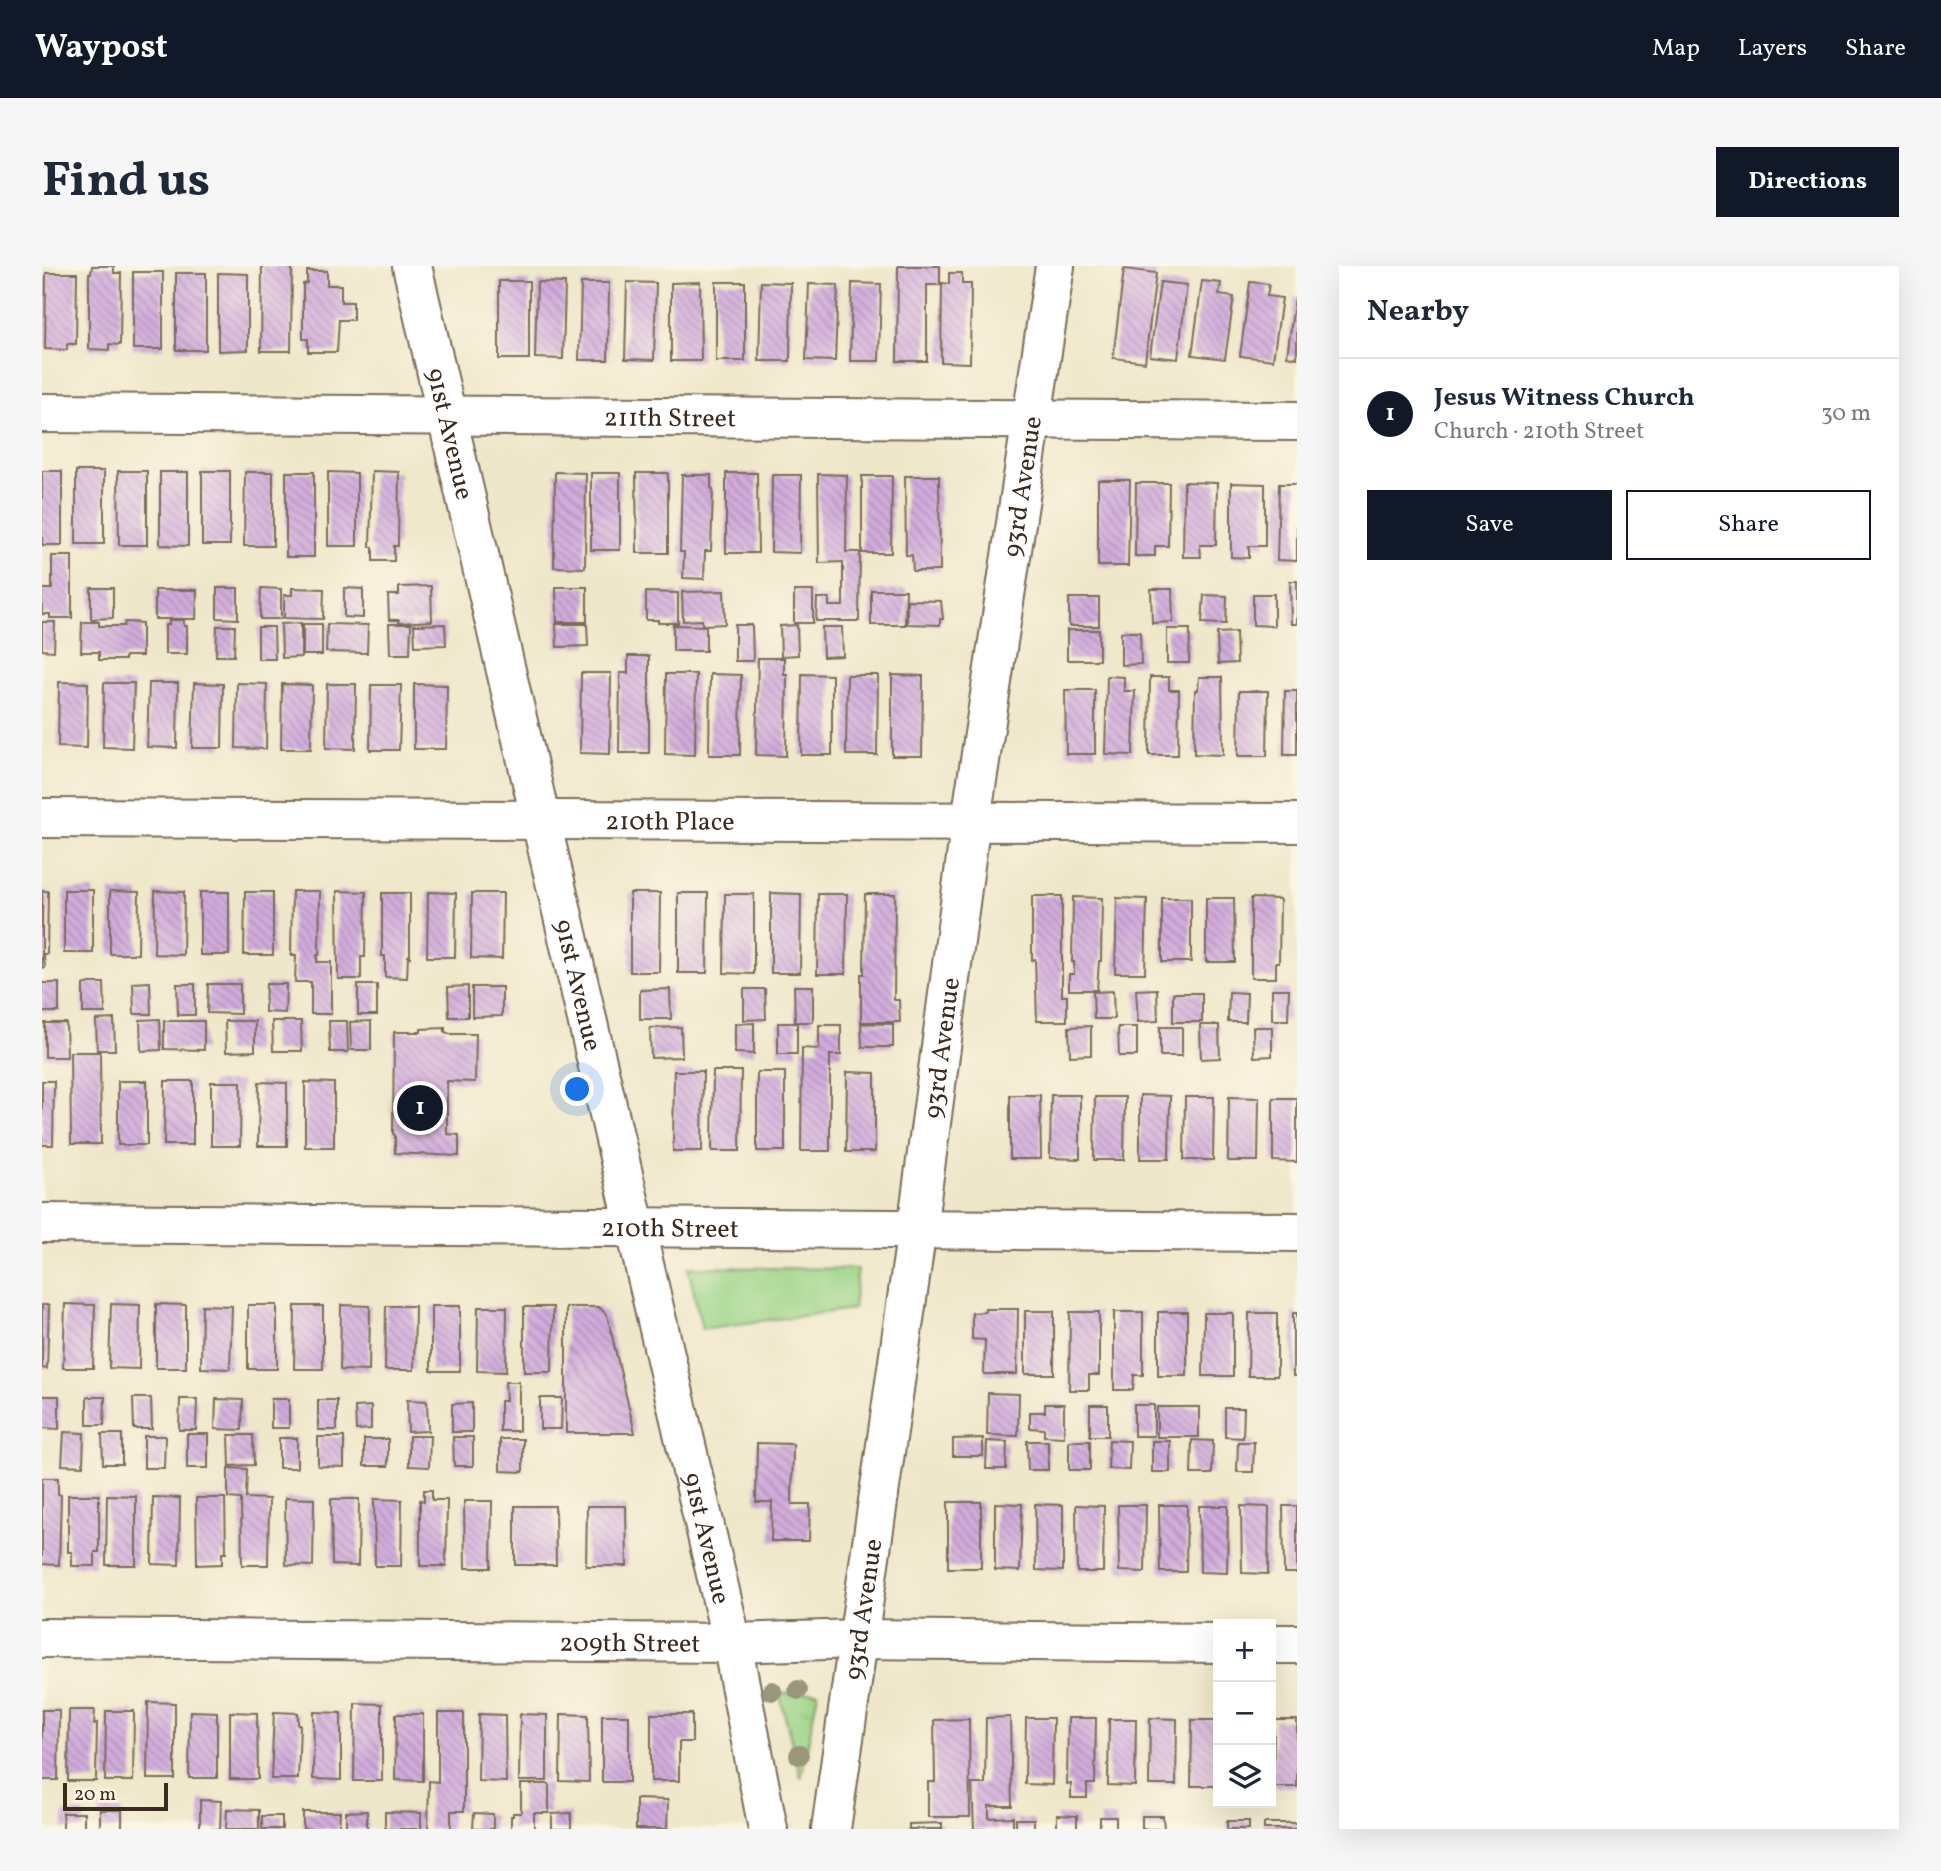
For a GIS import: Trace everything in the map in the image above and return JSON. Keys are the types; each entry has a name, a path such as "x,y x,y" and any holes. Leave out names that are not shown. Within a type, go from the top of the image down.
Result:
{"street":[{"name":"91st Avenue","path":"412,266 732,1643 768,1829"},
{"name":"93rd Avenue","path":"831,1829 917,1229 971,820 1055,266"},
{"name":"211th Street","path":"42,413 1297,421"},
{"name":"210th Place","path":"42,818 1297,823"},
{"name":"210th Street","path":"42,1223 1297,1233"},
{"name":"209th Street","path":"42,1638 732,1643 859,1639 1213,1643"},
{"path":"1276,1644 1297,1644"}],"green space":[{"path":"688,1267 858,1269 853,1309 702,1329"},
{"path":"818,1692 801,1779 779,1693"}],"building":[{"path":"92,266 114,266 114,273 121,273 120,345 109,344 109,350 89,349 89,273"},
{"path":"262,266 292,266 291,351 261,351"},
{"path":"898,266 940,266 940,285 927,285 927,361 897,361"},
{"path":"1124,269 1156,273 1145,362 1113,358"},
{"path":"307,271 327,271 327,285 341,285 341,302 353,302 353,320 339,320 337,352 308,352 308,339 303,339 303,284 307,283"},
{"path":"133,272 163,272 163,349 133,349"},
{"path":"46,273 77,273 76,344 67,344 67,350 45,349"},
{"path":"176,273 206,273 206,350 176,350"},
{"path":"218,273 248,274 248,350 218,351"},
{"path":"949,273 962,273 962,284 971,284 970,363 941,362 942,283 949,284"},
{"path":"499,281 529,281 529,359 499,359"},
{"path":"1202,281 1221,283 1219,295 1234,297 1225,359 1192,355"},
{"path":"537,282 565,283 563,359 535,358"},
{"path":"627,282 656,283 654,360 625,359"},
{"path":"700,282 701,361 671,361 671,283"},
{"path":"716,282 745,282 745,361 716,361"},
{"path":"761,282 791,283 790,361 759,361"},
{"path":"1160,282 1187,285 1178,359 1150,356"},
{"path":"1250,282 1269,284 1267,296 1282,298 1273,360 1240,356"},
{"path":"581,283 609,283 608,360 579,360"},
{"path":"852,283 881,284 879,361 850,361"},
{"path":"809,284 838,285 835,361 806,360"},
{"path":"1297,297 1297,358 1287,356"},
{"path":"42,471 62,471 62,545 42,545"},
{"path":"76,471 104,471 104,544 76,544"},
{"path":"118,471 147,471 147,545 119,545"},
{"path":"202,471 230,471 230,545 202,545"},
{"path":"372,471 399,472 398,546 394,546 394,561 373,561 373,547 370,547"},
{"path":"160,472 188,472 188,546 160,545"},
{"path":"245,472 273,472 273,546 244,546"},
{"path":"286,472 314,472 314,557 286,557"},
{"path":"328,472 357,473 357,546 328,546"},
{"path":"555,472 586,473 585,568 554,567"},
{"path":"591,473 620,473 620,550 591,550"},
{"path":"636,473 668,473 668,553 637,553"},
{"path":"726,473 757,473 758,553 726,553"},
{"path":"818,474 847,475 846,552 860,552 859,621 816,621 817,598 829,598 829,606 843,606 843,562 819,563"},
{"path":"682,475 711,475 711,551 705,551 704,579 683,578 684,552 680,552"},
{"path":"772,475 801,475 800,553 771,552"},
{"path":"862,476 892,476 891,553 862,553"},
{"path":"905,476 939,476 940,571 913,571 912,555 906,555"},
{"path":"1098,480 1130,480 1128,566 1098,566"},
{"path":"1184,482 1217,483 1216,545 1200,545 1201,557 1183,557"},
{"path":"1136,483 1169,483 1168,546 1155,546 1155,556 1135,556"},
{"path":"1231,483 1265,484 1265,546 1249,546 1249,558 1231,557"},
{"path":"1279,484 1297,484 1297,561 1277,560"},
{"path":"52,556 72,556 72,618 50,618 50,614 42,614 42,589 52,589"},
{"path":"1290,581 1297,581 1297,624 1291,624"},
{"path":"431,586 432,621 399,623 399,620 389,620 388,595 399,595 399,587"},
{"path":"556,587 587,587 587,622 557,622"},
{"path":"91,588 113,588 113,618 91,619"},
{"path":"217,588 238,588 238,619 217,618"},
{"path":"261,588 281,589 281,619 260,619"},
{"path":"292,588 324,589 323,619 284,618 284,595 292,595"},
{"path":"344,588 363,589 363,618 344,617"},
{"path":"1151,589 1172,589 1173,622 1152,623"},
{"path":"155,590 197,590 196,619 155,619"},
{"path":"871,590 906,590 905,625 871,625"},
{"path":"724,591 725,624 702,625 702,620 683,621 682,592"},
{"path":"794,591 813,591 813,623 794,623"},
{"path":"646,592 678,593 678,623 646,620"},
{"path":"1253,594 1274,594 1274,626 1253,625"},
{"path":"1204,595 1227,596 1226,624 1202,623"},
{"path":"1069,598 1099,598 1099,626 1069,626"},
{"path":"907,600 941,601 943,619 940,619 940,625 907,624"},
{"path":"169,620 184,620 184,626 187,626 187,654 165,654 165,625 169,625"},
{"path":"42,622 55,622 54,651 42,650"},
{"path":"82,622 99,622 99,626 124,626 125,622 142,623 142,656 125,656 125,660 99,660 99,652 81,652"},
{"path":"301,623 301,657 282,658 281,624"},
{"path":"303,624 322,624 322,655 303,655"},
{"path":"327,624 368,625 367,653 326,652"},
{"path":"389,624 411,624 410,654 390,654"},
{"path":"445,624 446,645 415,646 414,625"},
{"path":"556,624 587,624 588,646 557,647"},
{"path":"673,625 706,626 706,651 673,651"},
{"path":"735,625 752,625 753,661 735,661"},
{"path":"797,625 798,655 781,656 780,626"},
{"path":"217,626 235,626 234,656 216,656"},
{"path":"258,627 274,627 275,659 258,659"},
{"path":"822,627 842,627 843,656 823,657"},
{"path":"1167,629 1190,629 1189,663 1167,663"},
{"path":"1067,630 1099,630 1099,660 1067,660"},
{"path":"1121,632 1140,632 1141,664 1121,665"},
{"path":"1236,632 1237,663 1218,664 1217,633"},
{"path":"628,656 649,656 649,753 619,753 620,673 628,673"},
{"path":"758,658 784,658 784,674 787,674 786,756 756,755"},
{"path":"581,673 611,673 610,754 580,753"},
{"path":"666,674 696,674 695,755 665,754"},
{"path":"710,674 741,675 740,755 709,755"},
{"path":"802,674 832,675 832,755 801,755"},
{"path":"847,675 878,675 877,755 846,755"},
{"path":"892,675 923,676 922,756 892,756"},
{"path":"1107,676 1124,677 1124,691 1135,691 1133,755 1105,754"},
{"path":"1150,677 1169,677 1169,690 1179,690 1178,755 1149,755"},
{"path":"1199,677 1222,677 1223,755 1194,754 1195,690 1198,690"},
{"path":"59,682 88,683 87,748 58,747"},
{"path":"104,683 134,683 132,748 103,747"},
{"path":"149,683 178,683 177,748 147,747"},
{"path":"194,683 223,684 222,748 192,748"},
{"path":"237,683 267,684 266,749 236,748"},
{"path":"282,684 312,685 311,749 281,749"},
{"path":"327,684 356,684 355,749 326,748"},
{"path":"414,684 447,685 446,749 414,749"},
{"path":"371,685 401,685 399,750 370,750"},
{"path":"1065,690 1095,690 1095,754 1066,754"},
{"path":"1239,691 1268,691 1267,756 1238,756"},
{"path":"1285,691 1297,691 1297,755 1284,755"},
{"path":"64,890 93,890 93,953 64,953"},
{"path":"42,891 48,891 45,968 42,968"},
{"path":"110,891 139,892 138,954 110,954"},
{"path":"155,891 184,892 183,955 154,954"},
{"path":"292,891 320,891 317,962 331,962 331,1014 311,1014 311,982 295,982 296,955 291,955"},
{"path":"337,891 366,892 365,957 361,957 361,979 338,979"},
{"path":"200,892 229,892 229,955 200,955"},
{"path":"245,892 273,892 273,955 244,955"},
{"path":"428,892 456,893 455,957 427,957"},
{"path":"382,893 410,893 410,957 408,956 407,978 385,977 385,956 382,956"},
{"path":"472,893 503,893 502,959 471,958"},
{"path":"630,893 660,893 659,972 630,972"},
{"path":"678,893 708,893 707,973 678,973"},
{"path":"771,893 801,894 800,973 771,973"},
{"path":"725,894 754,894 754,974 724,973"},
{"path":"818,894 847,894 846,974 817,974"},
{"path":"865,894 895,894 894,1000 899,1000 900,1022 861,1022"},
{"path":"1032,896 1062,896 1062,996 1067,996 1067,1021 1037,1021 1035,959 1032,960"},
{"path":"1073,897 1102,898 1101,961 1097,990 1069,990 1069,974 1074,974"},
{"path":"1117,898 1147,899 1145,973 1115,973"},
{"path":"1162,898 1191,898 1191,962 1162,962"},
{"path":"1206,898 1234,898 1235,962 1206,962"},
{"path":"1251,898 1280,899 1279,962 1276,962 1276,978 1251,978"},
{"path":"150,982 151,1014 134,1014 133,983"},
{"path":"42,983 59,983 59,1012 42,1012"},
{"path":"104,983 105,1013 83,1013 83,985"},
{"path":"177,984 195,984 195,1015 178,1015"},
{"path":"208,984 240,984 240,1014 207,1013"},
{"path":"266,984 286,984 285,1013 265,1012"},
{"path":"358,985 377,985 377,1015 358,1015"},
{"path":"468,986 468,1017 449,1017 448,987"},
{"path":"794,986 813,986 813,1022 795,1022"},
{"path":"472,987 502,987 502,1016 472,1017"},
{"path":"670,989 671,1019 640,1019 640,990"},
{"path":"744,989 765,989 766,1019 744,1020"},
{"path":"1157,989 1158,1021 1138,1022 1136,990"},
{"path":"1272,989 1289,989 1288,1020 1272,1020"},
{"path":"1113,991 1114,1019 1094,1019 1093,992"},
{"path":"1229,992 1247,993 1246,1022 1228,1022"},
{"path":"1173,993 1202,993 1202,1022 1173,1022"},
{"path":"114,1019 115,1050 97,1050 96,1020"},
{"path":"160,1019 161,1050 141,1051 140,1020"},
{"path":"164,1021 204,1021 204,1050 164,1049"},
{"path":"225,1021 255,1021 255,1051 226,1052"},
{"path":"272,1021 301,1021 302,1051 273,1051"},
{"path":"329,1021 347,1021 348,1052 330,1052"},
{"path":"371,1021 371,1050 351,1050 350,1022"},
{"path":"45,1023 66,1023 67,1057 45,1057"},
{"path":"754,1023 754,1054 735,1053 735,1024"},
{"path":"778,1023 797,1023 797,1054 778,1054"},
{"path":"861,1023 893,1024 893,1047 862,1047"},
{"path":"819,1025 841,1025 841,1055 830,1055 830,1151 801,1151 802,1048 819,1049"},
{"path":"1200,1025 1219,1025 1220,1058 1201,1059"},
{"path":"1091,1026 1091,1055 1070,1056 1069,1027"},
{"path":"681,1027 682,1057 651,1058 650,1028"},
{"path":"1118,1027 1137,1027 1137,1056 1119,1056"},
{"path":"1160,1027 1182,1027 1182,1056 1160,1056"},
{"path":"1253,1027 1272,1027 1272,1056 1254,1057"},
{"path":"445,1028 445,1032 450,1034 476,1034 475,1082 447,1081 447,1134 459,1135 459,1156 395,1153 394,1032 421,1032 421,1029"},
{"path":"70,1052 100,1052 101,1144 71,1144"},
{"path":"674,1071 703,1071 702,1151 673,1151"},
{"path":"713,1071 741,1071 740,1151 712,1151"},
{"path":"757,1072 785,1072 785,1151 757,1151"},
{"path":"847,1072 875,1073 875,1152 846,1152"},
{"path":"42,1081 54,1081 53,1145 42,1145"},
{"path":"118,1081 147,1081 147,1145 118,1145"},
{"path":"165,1081 193,1081 193,1145 164,1145"},
{"path":"211,1082 241,1082 240,1146 211,1146"},
{"path":"259,1082 287,1083 287,1146 258,1146"},
{"path":"305,1082 334,1083 334,1147 305,1147"},
{"path":"1010,1095 1040,1095 1041,1159 1010,1159"},
{"path":"1051,1095 1080,1095 1080,1159 1050,1158"},
{"path":"1140,1095 1170,1096 1169,1159 1140,1159"},
{"path":"1095,1097 1125,1097 1124,1160 1094,1160"},
{"path":"1185,1097 1214,1097 1213,1160 1184,1160"},
{"path":"1229,1097 1259,1098 1258,1161 1228,1161"},
{"path":"1273,1098 1297,1098 1297,1162 1273,1161"},
{"path":"65,1304 95,1305 93,1368 63,1368"},
{"path":"111,1304 140,1305 139,1369 109,1368"},
{"path":"156,1304 186,1305 186,1368 156,1368"},
{"path":"42,1305 49,1305 47,1369 42,1368"},
{"path":"202,1305 232,1306 230,1369 201,1368"},
{"path":"248,1305 277,1305 277,1369 248,1369"},
{"path":"341,1305 370,1306 369,1371 340,1370"},
{"path":"295,1306 323,1306 323,1369 294,1369"},
{"path":"386,1306 415,1306 414,1370 385,1370"},
{"path":"431,1306 460,1306 460,1371 431,1371"},
{"path":"478,1307 507,1307 506,1372 477,1371"},
{"path":"524,1307 553,1307 552,1372 524,1372"},
{"path":"566,1307 599,1307 607,1315 635,1433 566,1433"},
{"path":"985,1309 1018,1309 1017,1374 984,1374 985,1340 972,1339 972,1313 985,1312"},
{"path":"1025,1311 1054,1311 1054,1374 1025,1374"},
{"path":"1070,1312 1099,1312 1099,1375 1089,1375 1089,1390 1069,1390"},
{"path":"1114,1312 1143,1312 1143,1375 1134,1375 1133,1390 1114,1390"},
{"path":"1158,1312 1187,1312 1187,1376 1158,1376"},
{"path":"1204,1313 1233,1313 1233,1376 1203,1376"},
{"path":"1249,1313 1277,1313 1277,1376 1248,1376"},
{"path":"1293,1313 1297,1313 1297,1376 1293,1376"},
{"path":"505,1382 519,1382 519,1431 500,1431 500,1401 506,1401"},
{"path":"988,1393 1019,1394 1018,1436 987,1435"},
{"path":"42,1396 59,1396 59,1429 42,1428"},
{"path":"87,1397 105,1397 104,1425 87,1425"},
{"path":"133,1398 151,1398 152,1429 134,1429"},
{"path":"540,1398 562,1398 561,1429 540,1429"},
{"path":"180,1399 197,1399 196,1430 179,1430"},
{"path":"216,1399 243,1400 242,1430 215,1429"},
{"path":"271,1399 289,1399 289,1428 271,1428"},
{"path":"318,1400 337,1400 337,1430 318,1430"},
{"path":"407,1400 427,1401 428,1431 408,1432"},
{"path":"472,1403 472,1432 452,1432 452,1404"},
{"path":"1045,1404 1064,1404 1064,1437 1044,1436 1044,1429 1030,1428 1030,1412 1045,1412"},
{"path":"1090,1405 1108,1405 1108,1436 1090,1436"},
{"path":"1134,1405 1154,1405 1154,1436 1134,1436"},
{"path":"371,1406 371,1429 356,1430 355,1407"},
{"path":"1157,1407 1199,1407 1199,1437 1157,1437"},
{"path":"1225,1408 1244,1408 1243,1438 1225,1437"},
{"path":"64,1432 84,1433 83,1466 62,1465"},
{"path":"102,1434 122,1434 122,1464 103,1464"},
{"path":"187,1434 208,1434 208,1468 187,1468"},
{"path":"229,1435 253,1435 254,1465 230,1466"},
{"path":"144,1436 165,1436 164,1468 144,1468"},
{"path":"409,1436 430,1436 429,1467 409,1466"},
{"path":"318,1437 344,1437 344,1467 318,1466"},
{"path":"453,1437 473,1437 473,1466 454,1466"},
{"path":"279,1438 297,1438 297,1468 279,1468"},
{"path":"983,1438 983,1456 953,1456 953,1439"},
{"path":"364,1439 388,1439 388,1466 364,1466"},
{"path":"500,1439 523,1439 523,1472 500,1471"},
{"path":"1109,1440 1130,1441 1129,1470 1108,1469"},
{"path":"1192,1440 1213,1441 1212,1474 1191,1474"},
{"path":"987,1441 1007,1442 1006,1469 986,1469"},
{"path":"1027,1441 1048,1441 1048,1470 1028,1470"},
{"path":"1069,1441 1090,1441 1090,1470 1069,1470"},
{"path":"1152,1441 1170,1441 1170,1472 1152,1472"},
{"path":"1238,1442 1254,1442 1253,1472 1237,1472"},
{"path":"757,1443 793,1444 792,1504 810,1504 809,1541 771,1541 772,1502 756,1502"},
{"path":"228,1468 247,1469 246,1498 269,1499 268,1565 242,1565 241,1499 228,1498"},
{"path":"42,1478 58,1478 58,1494 61,1495 59,1565 42,1564"},
{"path":"424,1490 432,1490 432,1500 447,1500 446,1566 420,1566 420,1500 424,1501"},
{"path":"68,1495 99,1495 99,1552 95,1552 95,1566 72,1566 72,1552 68,1552"},
{"path":"107,1495 136,1496 136,1565 106,1565"},
{"path":"153,1497 180,1498 179,1565 152,1564"},
{"path":"196,1498 225,1498 226,1553 222,1553 222,1564 197,1565"},
{"path":"285,1498 314,1499 313,1566 286,1565"},
{"path":"331,1499 359,1499 358,1566 332,1565"},
{"path":"374,1499 402,1500 401,1566 375,1566"},
{"path":"464,1501 492,1501 491,1568 465,1568"},
{"path":"948,1502 981,1502 981,1568 948,1568"},
{"path":"995,1503 1022,1504 1020,1571 995,1570"},
{"path":"1035,1504 1063,1505 1063,1571 1036,1570"},
{"path":"1076,1505 1104,1506 1103,1572 1077,1572"},
{"path":"1118,1505 1146,1505 1145,1572 1119,1571"},
{"path":"1159,1505 1187,1505 1186,1572 1160,1572"},
{"path":"515,1506 555,1506 556,1565 515,1565"},
{"path":"587,1506 626,1506 627,1566 586,1566"},
{"path":"1199,1506 1228,1506 1227,1573 1200,1572"},
{"path":"1241,1506 1269,1507 1268,1574 1242,1573"},
{"path":"1283,1506 1297,1506 1297,1573 1284,1573"},
{"path":"148,1702 175,1703 175,1779 147,1779"},
{"path":"355,1703 382,1704 382,1781 354,1781"},
{"path":"42,1710 59,1710 58,1780 42,1780"},
{"path":"69,1710 95,1710 96,1781 68,1781"},
{"path":"106,1711 134,1711 133,1781 105,1781"},
{"path":"190,1711 217,1712 217,1778 189,1778"},
{"path":"230,1712 257,1713 258,1779 230,1779"},
{"path":"274,1712 298,1713 298,1779 271,1779"},
{"path":"314,1712 341,1713 341,1780 313,1779"},
{"path":"438,1713 464,1713 464,1811 451,1811 451,1829 428,1829 429,1781 438,1782"},
{"path":"396,1714 423,1714 423,1781 395,1780"},
{"path":"479,1714 505,1715 506,1782 478,1781"},
{"path":"520,1714 547,1715 547,1781 519,1781"},
{"path":"561,1714 588,1715 589,1782 560,1781"},
{"path":"651,1714 692,1714 692,1742 679,1742 679,1781 651,1781"},
{"path":"602,1715 629,1715 629,1782 602,1782"},
{"path":"1010,1717 1012,1806 989,1806 989,1818 1013,1817 1013,1829 974,1829 972,1784 985,1784 986,1718"},
{"path":"1026,1718 1053,1718 1052,1785 1025,1784"},
{"path":"1068,1718 1096,1718 1095,1784 1087,1784 1087,1798 1071,1798 1071,1784 1067,1784"},
{"path":"1150,1718 1177,1719 1176,1785 1149,1785"},
{"path":"969,1719 970,1817 928,1817 928,1782 935,1782 934,1720"},
{"path":"1109,1719 1136,1719 1135,1786 1108,1785"},
{"path":"1192,1720 1213,1720 1213,1786 1191,1786"},
{"path":"1276,1720 1297,1720 1297,1787 1276,1787"},
{"path":"521,1784 549,1784 549,1813 534,1813 534,1829 511,1829 511,1816 513,1813 521,1813"},
{"path":"636,1799 668,1800 667,1829 636,1829"},
{"path":"200,1800 221,1801 220,1829 200,1829"},
{"path":"227,1809 259,1810 259,1829 226,1829"},
{"path":"100,1810 122,1810 122,1829 100,1829"},
{"path":"367,1811 367,1829 346,1829 346,1812"},
{"path":"303,1812 340,1812 339,1829 303,1829"},
{"path":"385,1812 421,1813 421,1829 385,1829"},
{"path":"63,1813 84,1813 84,1829 63,1829"},
{"path":"474,1813 493,1814 493,1829 473,1829"},
{"path":"571,1813 571,1829 552,1829 552,1814"},
{"path":"1057,1815 1077,1816 1077,1829 1057,1829"},
{"path":"262,1816 282,1816 282,1829 262,1829"},
{"path":"1142,1816 1163,1816 1164,1829 1142,1829"},
{"path":"1100,1817 1116,1817 1116,1829 1100,1829"},
{"path":"1016,1819 1034,1819 1034,1829 1016,1829"},
{"path":"1227,1821 1249,1821 1249,1829 1227,1829"},
{"path":"942,1823 942,1829 909,1829 909,1824"},
{"path":"1264,1823 1297,1823 1297,1829 1264,1829"}],"place":[{"name":"Jesus Witness Church","path":"420,1108"}]}
